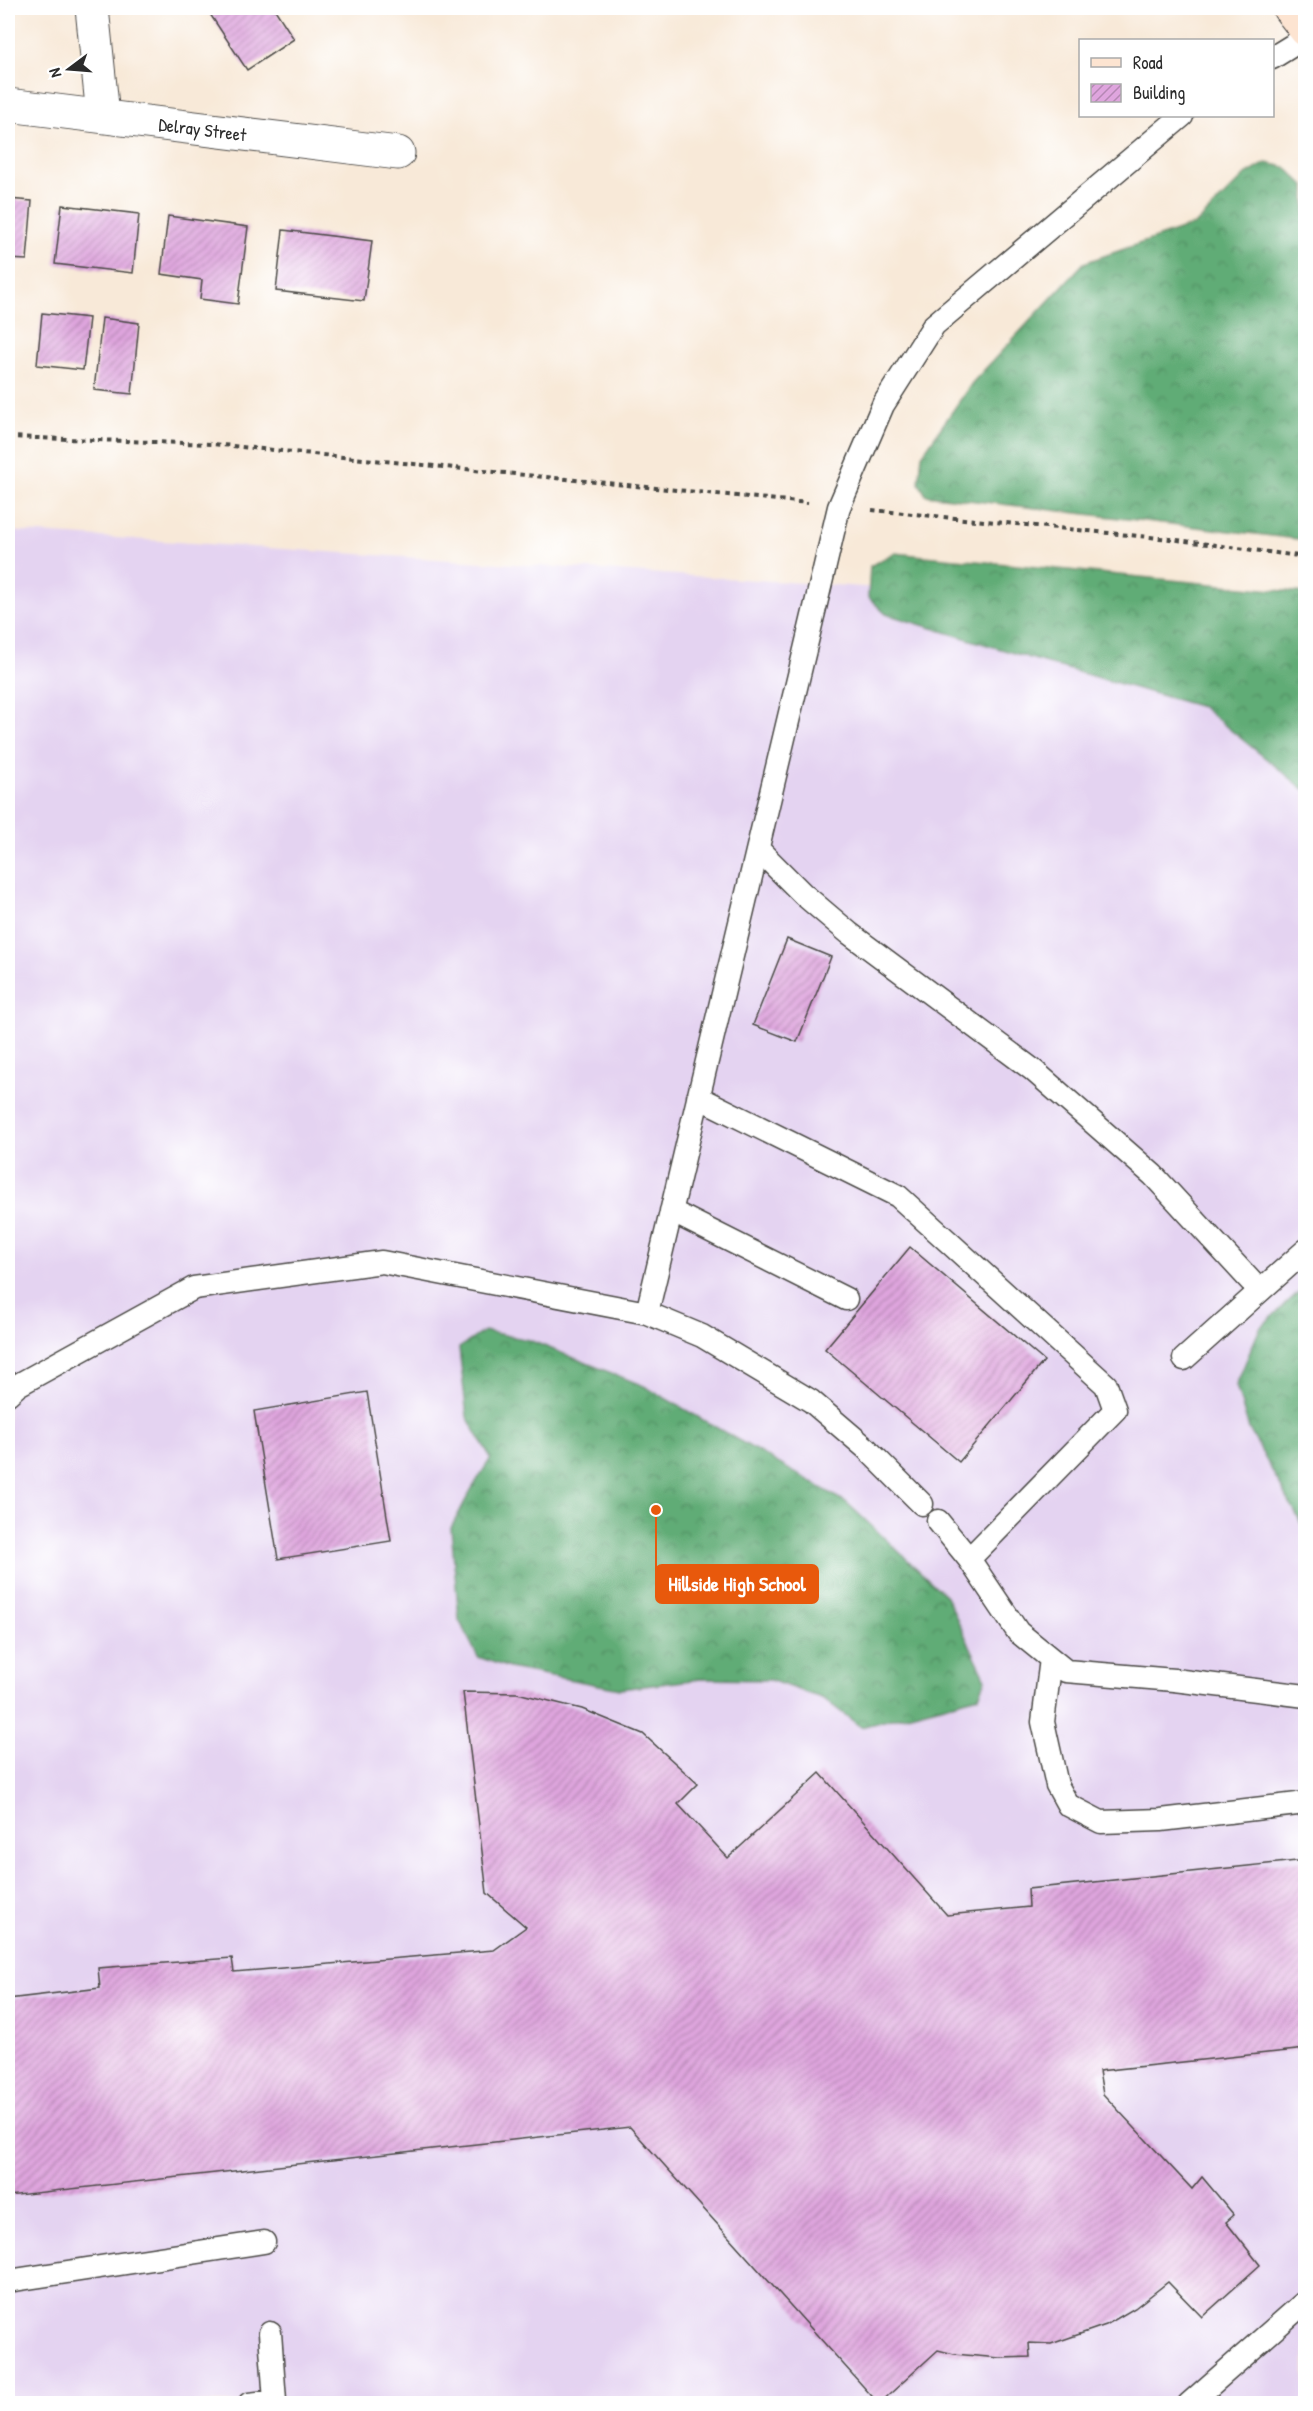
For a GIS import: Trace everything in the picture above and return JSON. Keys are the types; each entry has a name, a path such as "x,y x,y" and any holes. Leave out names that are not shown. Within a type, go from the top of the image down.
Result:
{"main road":[{"path":"1289,8 1305,30"}],"street":[{"path":"92,8 103,116"},
{"name":"Delray Street","path":"8,105 398,153"}],"lane":[{"path":"1274,57 1305,37"},
{"path":"647,1313 839,507 883,405 934,325 1181,117"},
{"path":"758,849 803,894 849,933 1042,1077 1153,1175 1260,1291"},
{"path":"698,1097 898,1196 1106,1385 1115,1410 969,1559"},
{"path":"671,1211 846,1299"},
{"path":"1184,1359 1305,1250"},
{"path":"8,1394 18,1385 194,1288 382,1262 647,1313 702,1336 811,1401 866,1448 922,1504"},
{"path":"938,1521 969,1559 1017,1632 1066,1671 1174,1680 1305,1696"},
{"path":"1052,1659 1043,1722 1057,1785 1068,1805 1101,1822 1161,1820 1305,1803"},
{"path":"8,2281 264,2242"},
{"path":"1189,2403 1305,2301"},
{"path":"249,2403 275,2401 270,2333"}],"path":[{"path":"8,437 212,444 1170,539 1305,557"}],"shaded area":[{"path":"8,531 1305,616 1305,2403 8,2403"}],"green space":[{"path":"1266,163 1285,167 1305,186 1305,540 926,495 919,483 922,455 972,383 1084,263 1196,224 1244,176"},
{"path":"894,553 1305,593 1305,790 1202,707 886,614 868,597 870,566"},
{"path":"1305,1286 1305,1530 1249,1429 1236,1385 1260,1328"},
{"path":"484,1331 529,1340 644,1386 846,1502 946,1596 986,1679 979,1696 861,1727 824,1699 770,1680 701,1679 620,1689 509,1668 478,1657 459,1620 451,1528 491,1458 467,1417 459,1348"}],"building":[{"path":"206,8 274,8 294,39 247,70"},
{"path":"8,199 32,201 27,260 8,259"},
{"path":"62,205 139,214 133,273 55,264"},
{"path":"168,216 248,227 238,304 200,299 202,280 161,274"},
{"path":"283,230 372,241 364,301 276,291"},
{"path":"42,313 89,318 83,370 37,365"},
{"path":"102,318 139,323 132,394 94,390"},
{"path":"787,939 831,957 797,1042 753,1025"},
{"path":"910,1247 1044,1361 959,1462 825,1349"},
{"path":"367,1392 391,1541 278,1559 254,1411"},
{"path":"463,1692 517,1693 582,1709 643,1734 698,1784 678,1804 728,1858 820,1773 947,1915 1029,1907 1028,1889 1306,1860 1306,2049 1099,2071 1103,2094 1192,2189 1202,2177 1234,2215 1226,2222 1260,2265 1202,2317 1168,2282 1135,2308 1106,2325 1051,2344 1029,2343 1030,2357 1000,2358 954,2354 938,2350 879,2404 630,2127 8,2196 8,1999 100,1988 98,1968 232,1958 234,1972 494,1950 526,1927 487,1893"}],"place":[{"name":"Hillside High School","path":"656,1510"}]}
